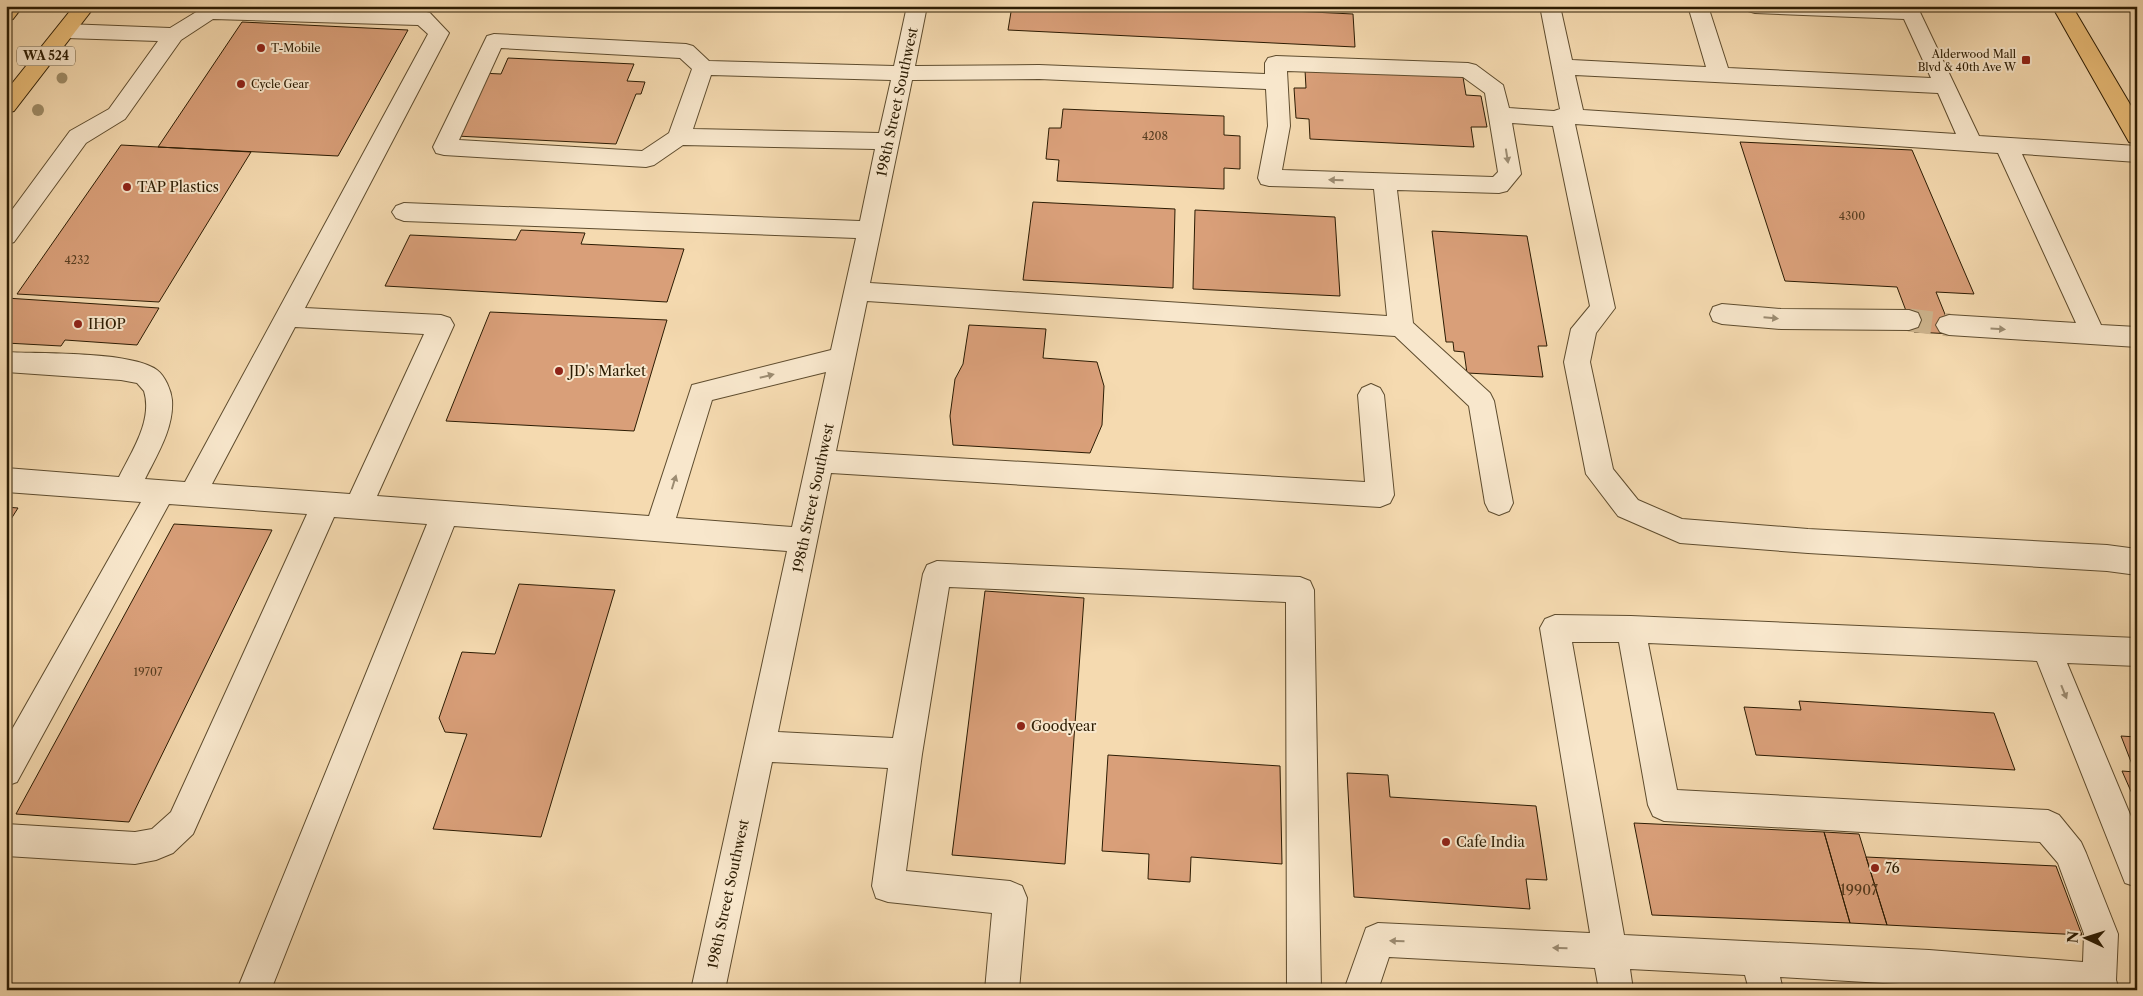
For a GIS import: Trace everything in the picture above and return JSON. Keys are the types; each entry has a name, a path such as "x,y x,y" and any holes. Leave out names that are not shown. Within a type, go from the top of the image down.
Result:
{"main road":[{"path":"6,14 13,6"},
{"name":"WA 524","path":"6,106 85,6"},
{"path":"2062,6 2137,136"}],"street":[{"name":"198th Street Southwest","path":"708,990 917,6"},
{"path":"1550,6 1563,67 1568,118 1603,308 1584,329 1577,362 1600,474 1628,508 1680,531 1808,541 2107,558 2137,562"},
{"path":"1698,6 1719,74"},
{"path":"1755,6 1915,10 1971,143"},
{"path":"6,236 78,137 117,114 174,35 209,12 423,18 439,33 194,492"},
{"path":"66,31 174,35"},
{"path":"889,141 679,137 646,159 444,147 494,41 686,51 702,68 903,73 1039,72 1276,82"},
{"path":"1276,63 1468,70 1495,90 1501,115 1510,174 1499,185 1269,178 1278,126 1276,82 1276,63"},
{"path":"1563,67 1946,86"},
{"path":"679,137 702,68"},
{"path":"1501,115 2137,154"},
{"path":"2006,145 2093,334"},
{"path":"1385,182 1400,327"},
{"path":"404,212 870,230"},
{"path":"856,291 1400,327 1481,401 1499,503"},
{"path":"1722,314 1781,319 1909,320"},
{"path":"287,317 441,325 359,506"},
{"path":"1949,325 2137,337"},
{"path":"659,528 701,392 842,358"},
{"path":"6,362 125,369 146,375 157,387 160,405 155,427 128,487"},
{"path":"821,460 1380,495 1371,395"},
{"path":"6,480 128,487 804,540"},
{"path":"6,771 162,490"},
{"path":"6,840 135,848 156,846 170,838 185,816 326,503"},
{"path":"254,990 446,512"},
{"path":"1002,990 1010,898 888,886 906,754 937,574 1300,590 1304,990"},
{"path":"1616,990 1555,628 1631,629 2137,652"},
{"path":"1361,990 1378,940 1758,958 1933,978 2101,985 2100,934 2070,853 2048,826 1664,805 1631,629"},
{"path":"2046,647 2137,871"},
{"path":"760,746 906,754"},
{"path":"1758,958 1766,990"}],"building":[{"path":"1012,6 1190,6 1353,14 1355,47 1008,30"},
{"path":"242,22 408,30 338,156 158,147"},
{"path":"508,58 634,64 627,81 645,82 641,94 636,94 616,144 456,136 481,73 501,74"},
{"path":"1305,70 1463,77 1466,95 1481,96 1487,127 1471,127 1474,147 1310,139 1309,119 1296,118 1294,88 1306,88"},
{"path":"1063,109 1224,116 1224,135 1240,136 1240,169 1224,168 1224,189 1057,181 1059,160 1046,159 1049,128 1061,128"},
{"path":"1740,142 1912,150 1974,294 1936,292 1953,334 1914,332 1897,287 1785,281"},
{"path":"121,145 251,152 159,302 17,294"},
{"path":"1033,202 1175,209 1173,288 1023,280"},
{"path":"1195,210 1335,217 1340,296 1193,289"},
{"path":"521,230 585,233 581,244 684,249 667,302 385,286 410,235 516,240"},
{"path":"1432,231 1527,236 1547,346 1538,346 1543,377 1467,373 1464,352 1454,351 1453,342 1446,342"},
{"name":"IHOP","path":"6,298 159,308 137,345 65,340 61,346 6,343"},
{"name":"JD's Market","path":"490,312 667,320 634,431 446,421"},
{"path":"969,325 1046,329 1043,358 1097,362 1104,386 1102,425 1090,453 953,445 950,416 955,379 963,364"},
{"path":"6,507 18,508 6,527"},
{"path":"174,524 272,530 129,822 16,814"},
{"path":"519,584 615,590 541,837 433,829 467,734 445,732 439,718 462,652 495,654"},
{"name":"Goodyear","path":"985,591 1084,598 1065,864 952,855"},
{"path":"1799,701 1994,713 2015,770 1756,755 1744,707 1801,710"},
{"path":"2121,736 2137,737 2137,805 2122,771 2135,772"},
{"path":"1108,755 1280,766 1282,864 1191,857 1190,882 1148,879 1149,854 1102,851"},
{"name":"Cafe India","path":"1347,773 1388,775 1390,797 1536,806 1547,880 1526,879 1530,909 1354,897"},
{"path":"1634,823 1824,832 1850,923 1652,915"},
{"path":"1824,832 1859,834 1887,925 1850,923"},
{"path":"1866,857 2056,866 2082,935 1887,925"}],"tunnel":[{"path":"1909,320 1949,325"}],"place":[{"name":"T-Mobile","path":"261,48"},
{"name":"Alderwood Mall Blvd & 40th Ave W","path":"2026,60"},
{"name":"Cycle Gear","path":"241,84"},
{"name":"TAP Plastics","path":"127,187"},
{"name":"IHOP","path":"78,324"},
{"name":"JD's Market","path":"559,371"},
{"name":"Goodyear","path":"1021,726"},
{"name":"Cafe India","path":"1446,842"},
{"name":"76","path":"1875,868"}]}
